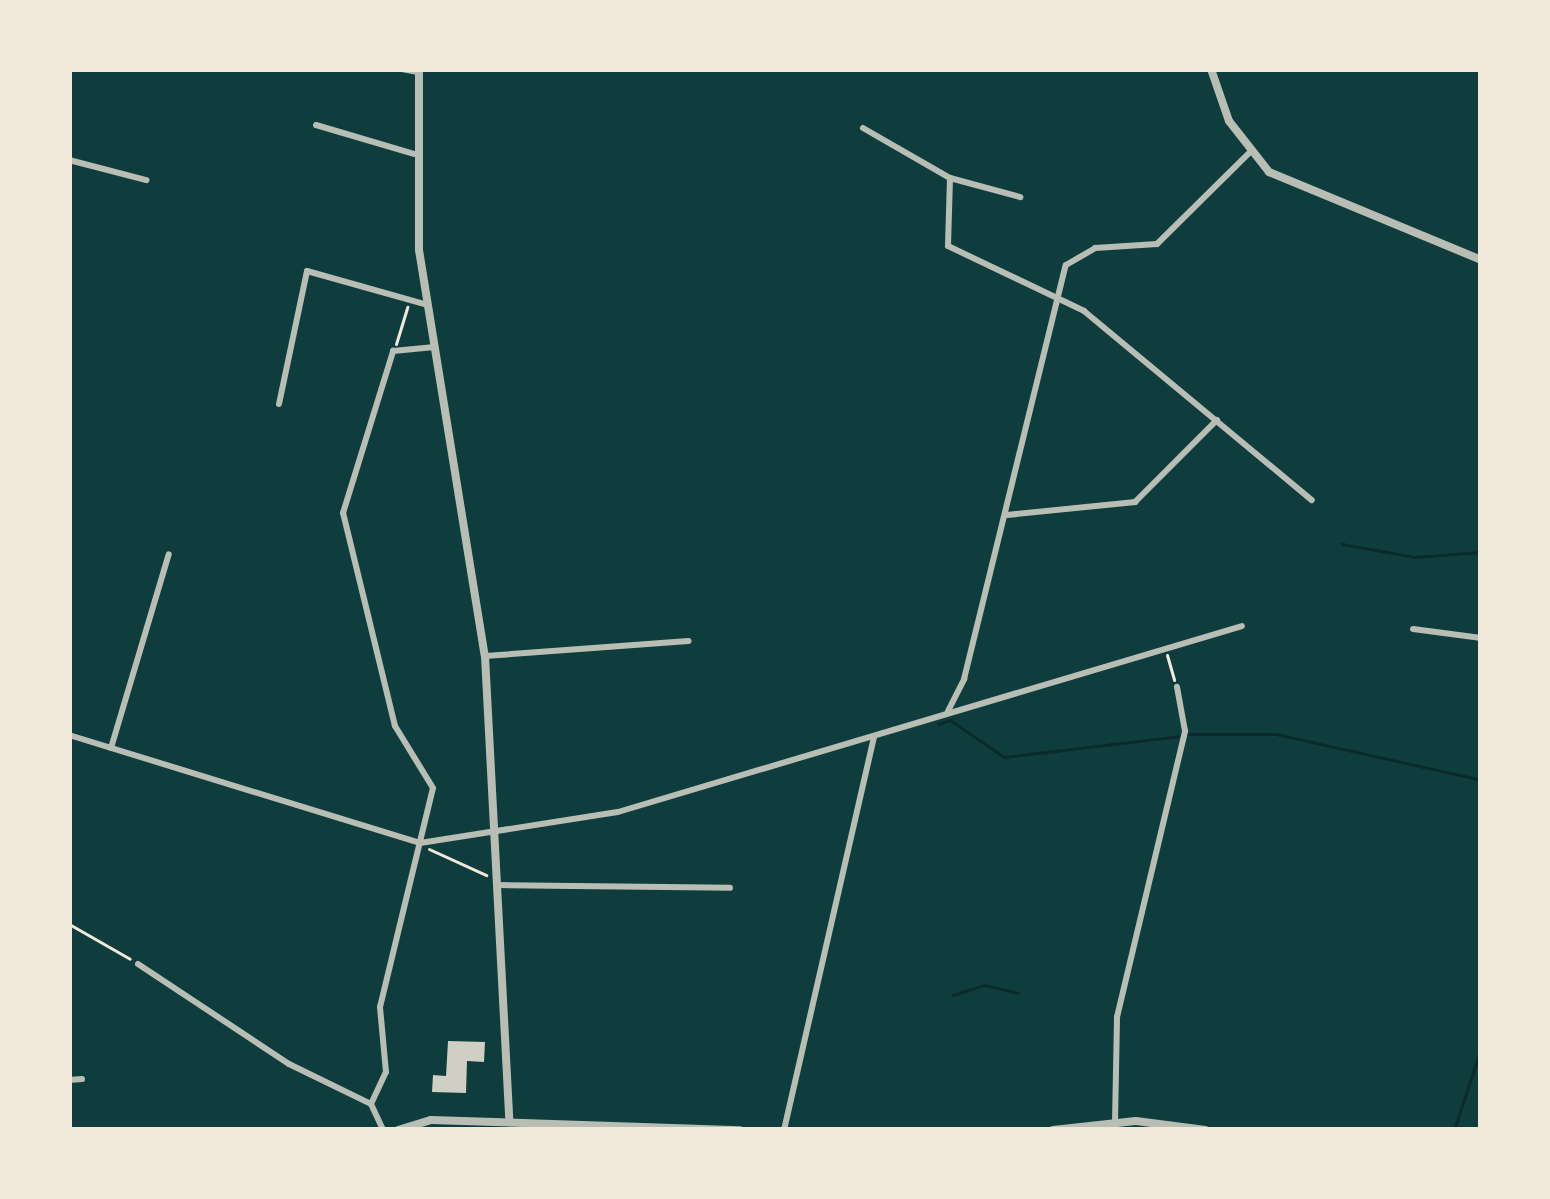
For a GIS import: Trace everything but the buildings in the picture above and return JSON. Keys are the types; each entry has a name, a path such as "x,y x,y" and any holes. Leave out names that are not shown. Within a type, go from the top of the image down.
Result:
{"street":[{"path":"402,69 419,71 415,154 428,305 485,656 508,1120"},
{"path":"1211,69 1249,153 1290,184 1481,260"},
{"path":"316,125 415,154"},
{"path":"863,128 950,178 1020,197"},
{"path":"946,714 963,684 1066,266 1083,252 1157,244 1249,153"},
{"path":"69,160 146,180"},
{"path":"950,178 948,246 1084,311 1312,500"},
{"path":"279,404 307,271 428,305"},
{"path":"370,1104 386,1072 380,1006 433,788 395,726 343,513 393,351 435,347"},
{"path":"1007,515 1136,502 1217,420"},
{"path":"111,748 169,554"},
{"path":"69,735 420,843 618,812 1242,626"},
{"path":"1413,629 1481,638"},
{"path":"485,656 688,641"},
{"path":"1115,1123 1119,1007 1185,731 1177,687"},
{"path":"784,1130 874,736"},
{"path":"496,885 730,888"},
{"path":"138,964 289,1064 370,1104 383,1130"},
{"path":"69,1080 82,1079"},
{"path":"398,1130 508,1120 740,1130"},
{"path":"1053,1130 1115,1123 1205,1130"}],"path":[{"path":"393,351 409,302"},
{"path":"1164,648 1177,687"},
{"path":"420,843 488,876"},
{"path":"69,924 138,964"}],"waterway":[{"path":"1342,544 1415,557 1481,552"},
{"path":"938,724 950,720 1004,757 1181,736"},
{"path":"1188,734 1276,734 1481,780"},
{"path":"953,995 984,985 1018,993"},
{"path":"1454,1130 1481,1048"}]}
